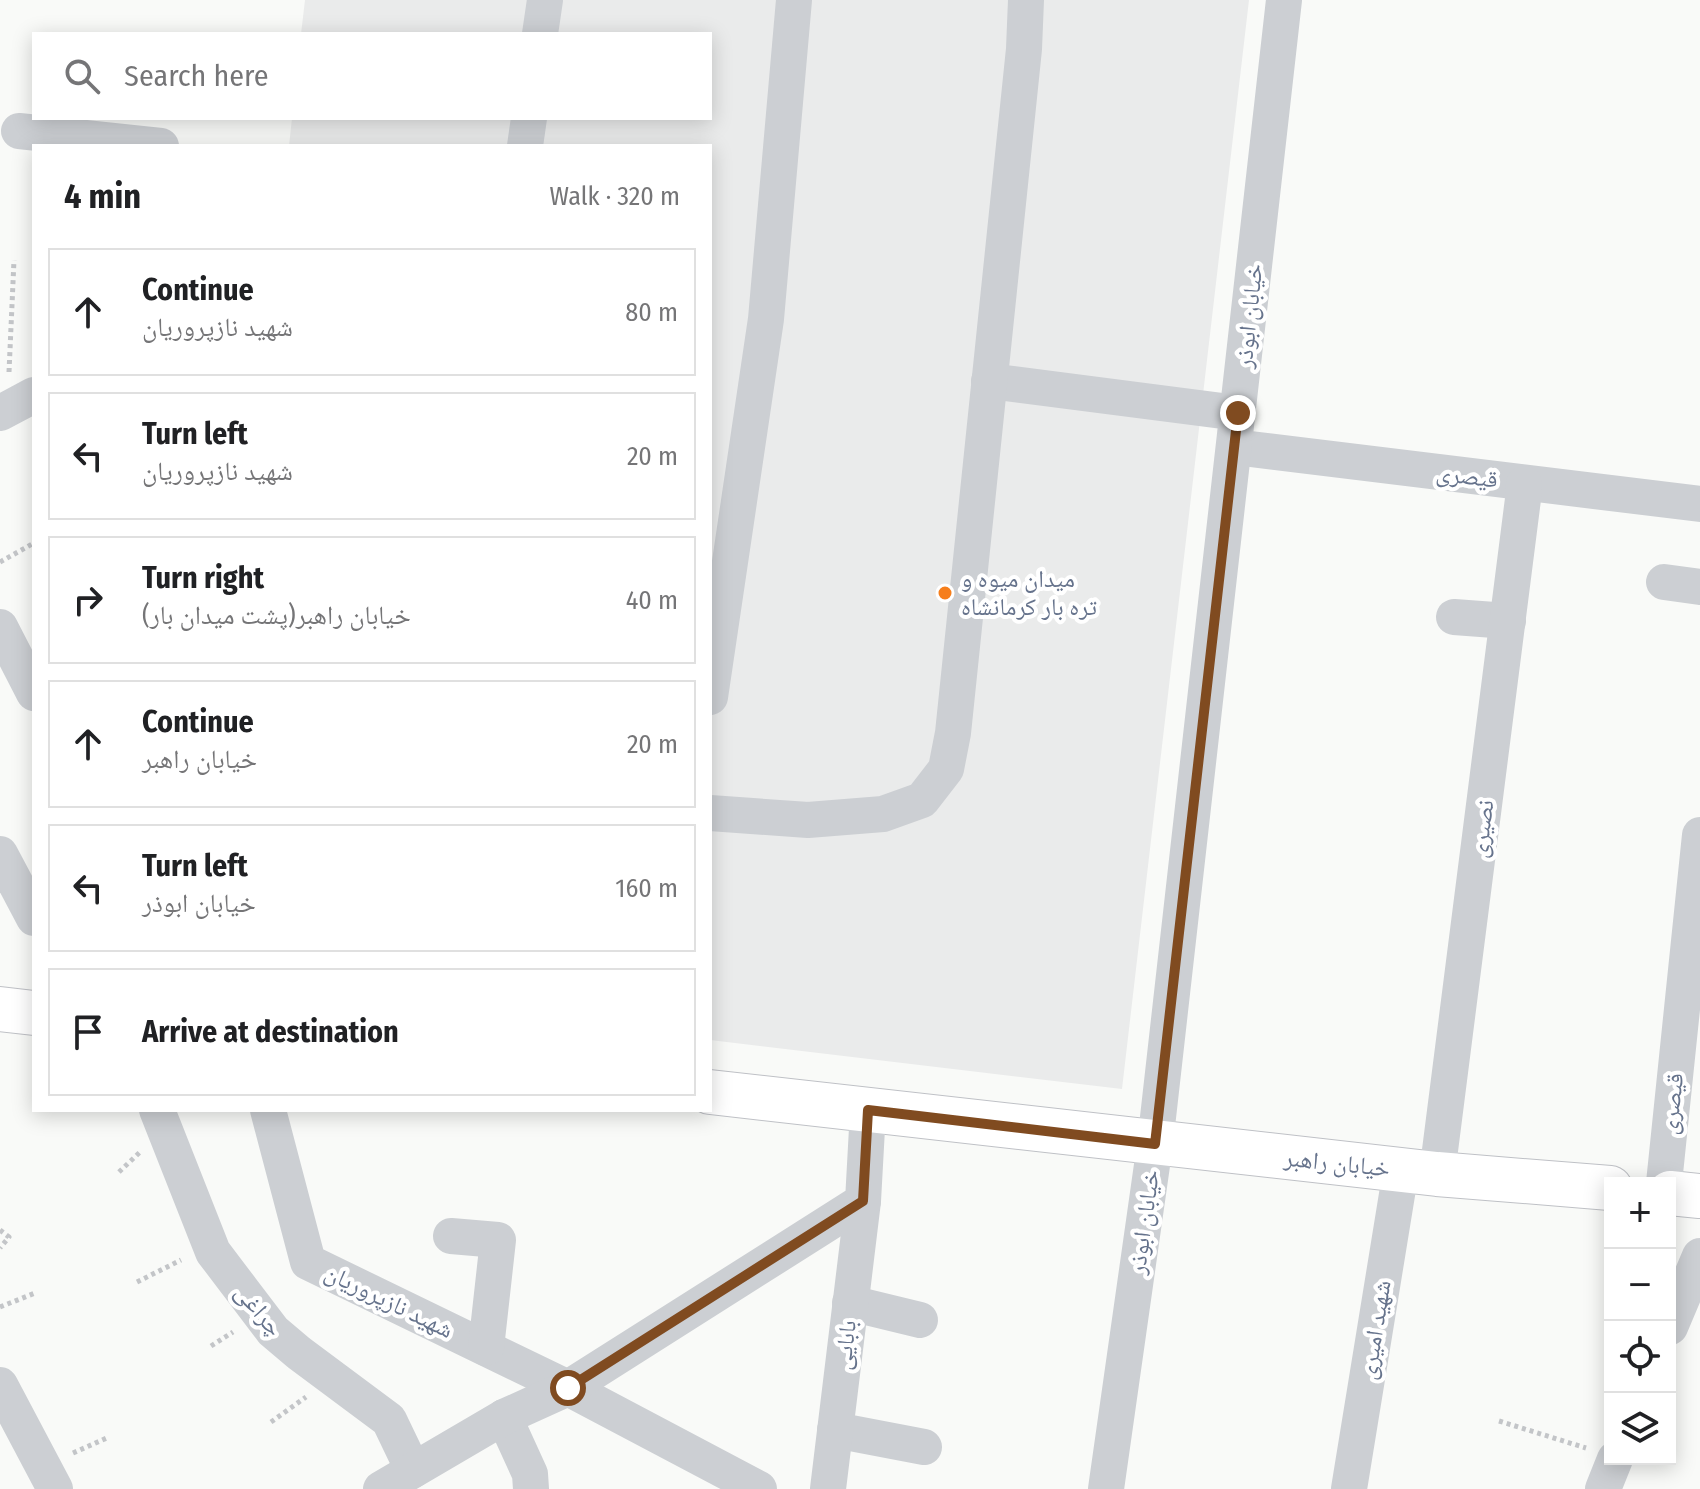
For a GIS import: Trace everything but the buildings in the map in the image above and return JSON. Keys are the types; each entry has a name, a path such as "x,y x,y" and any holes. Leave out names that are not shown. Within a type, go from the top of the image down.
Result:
{"main road":[{"path":"0,1009 32,1013"},
{"name":"خیابان راهبر","path":"712,1092 1155,1144 1419,1172 1604,1187"},
{"path":"1676,1194 1700,1196"}],"street":[{"path":"540,32 545,0"},
{"path":"712,684 766,319 794,0"},
{"path":"712,813 808,820 883,814 922,800 946,769 953,733 1024,49 1026,0"},
{"name":"خیابان ابوذر","path":"1106,1489 1155,1144 1284,0"},
{"path":"525,144 529,120"},
{"path":"19,131 87,142 124,144"},
{"name":"قیصری","path":"989,381 1524,484 1700,504"},
{"name":"نصیری","path":"1419,1172 1508,621 1524,484"},
{"path":"1664,582 1700,587"},
{"path":"1454,617 1508,621"},
{"path":"0,627 32,689"},
{"name":"قیصری","path":"1665,1177 1700,835"},
{"path":"0,854 32,914"},
{"path":"381,1489 504,1417 568,1388 863,1201 868,1110"},
{"name":"چراغی","path":"158,1112 213,1252 273,1331 389,1420 413,1470"},
{"name":"شهید نازپروریان","path":"269,1112 308,1262 568,1388 759,1489"},
{"name":"شهید امیری","path":"1349,1489 1419,1172"},
{"name":"بابایی","path":"828,1489 863,1201"},
{"path":"451,1236 498,1240 486,1348"},
{"path":"1673,1321 1700,1256"},
{"path":"850,1303 920,1320"},
{"path":"0,1385 13,1433 55,1489"},
{"path":"504,1417 539,1484"},
{"path":"835,1430 924,1447"},
{"path":"1603,1489 1605,1465"}],"path":[{"path":"14,260 14,406"},
{"path":"0,562 32,544"},
{"path":"0,1230 9,1237 0,1248"},
{"path":"137,1282 210,1245"},
{"path":"0,1307 35,1293"},
{"path":"1499,1421 1604,1454"}],"shaded area":[{"name":"میدان میوه و تره بار کرمانشاه","path":"305,0 1249,0 1122,1089 712,1040 712,144 289,144 292,120 712,120 712,32 301,32"}],"place":[{"name":"میدان میوه و تره بار کرمانشاه","path":"945,593"}],"route":[{"path":"568,1388 863,1201 868,1110 1155,1144 1238,413"}]}
